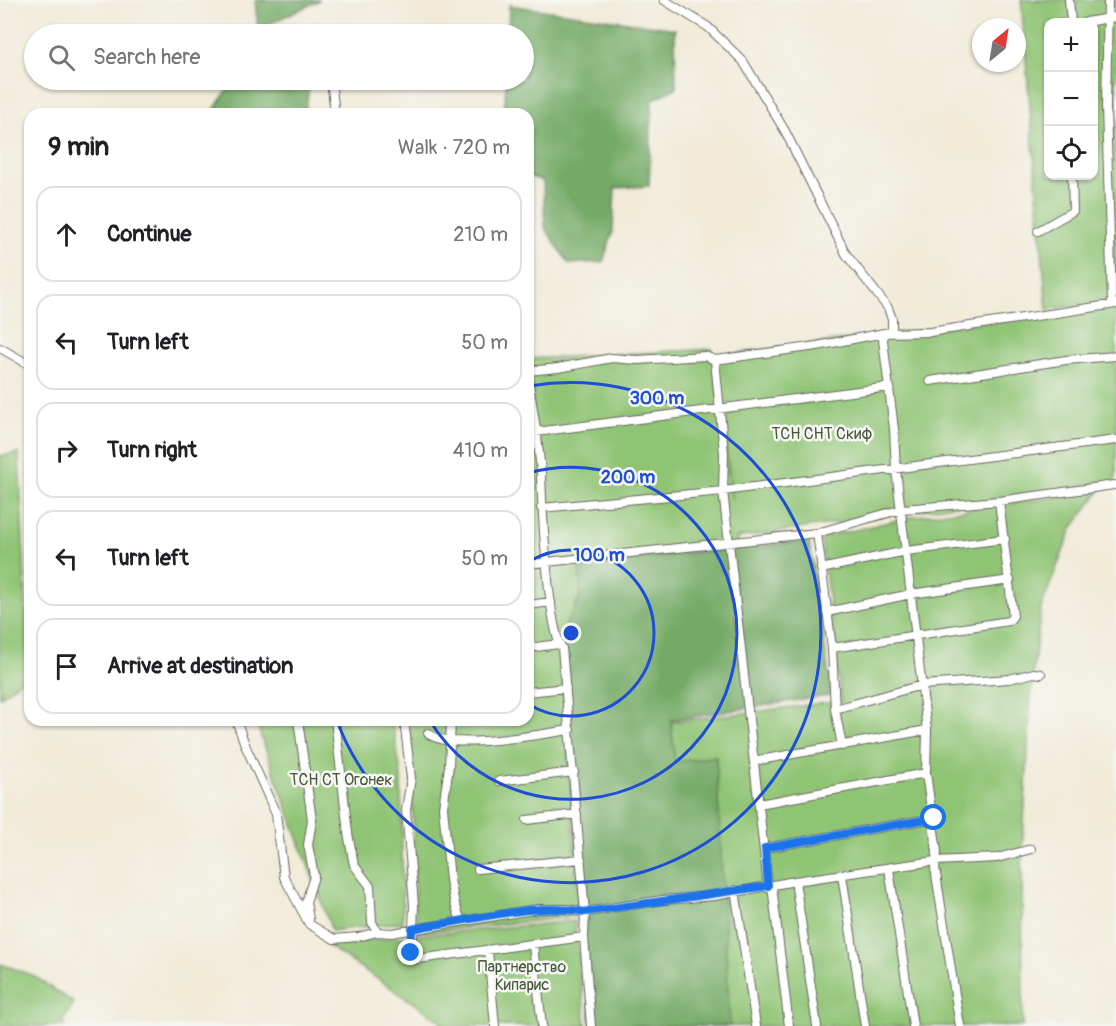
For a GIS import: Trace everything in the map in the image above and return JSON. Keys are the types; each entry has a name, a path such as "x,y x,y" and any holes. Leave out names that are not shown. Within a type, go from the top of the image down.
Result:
{"street":[{"path":"534,370 612,358 637,360 705,356 715,360 818,346 892,332 892,319 888,308 846,254 785,131 743,61 716,33 664,0"},
{"path":"1069,0 1071,18"},
{"path":"884,333 930,332 1114,304 1106,108 1112,18 1108,0"},
{"path":"332,90 333,108"},
{"path":"1038,231 1073,211 1072,180"},
{"path":"884,333 896,470 927,730 926,773 934,818 937,852 935,861 960,1026"},
{"path":"0,348 24,362"},
{"path":"930,381 1066,360 1116,356"},
{"path":"715,360 724,453 723,491 759,804 789,1026"},
{"path":"534,432 890,387"},
{"path":"541,508 723,491 896,470 1116,439"},
{"path":"534,449 551,602 559,644 562,648 566,688 585,912 584,937 591,1026"},
{"path":"534,563 817,533 902,509 999,501 1114,485"},
{"path":"832,648 1009,621 1013,615 999,501"},
{"path":"817,533 832,648 835,709 842,746"},
{"path":"821,569 906,551 1005,539"},
{"path":"827,612 911,594 1010,580"},
{"path":"534,604 551,602"},
{"path":"534,647 559,644"},
{"path":"835,709 922,685 1009,679 1037,674 1041,664"},
{"path":"534,691 566,688"},
{"path":"238,726 276,814 284,877 309,924 334,939 358,938 377,932 392,933 538,909 585,912 663,900 714,896 795,881 935,861 997,858 1031,849"},
{"path":"299,726 312,820 308,845 314,876 306,902 309,924"},
{"path":"336,726 354,865 370,886 372,921 377,932"},
{"path":"405,726 411,778 406,810 414,905 411,953 416,959 584,937"},
{"path":"451,726 443,807 450,880 461,921"},
{"path":"428,733 436,739 461,743 570,730"},
{"path":"754,761 927,730"},
{"path":"499,781 574,772"},
{"path":"759,804 926,773"},
{"path":"526,820 577,814"},
{"path":"765,848 934,818"},
{"path":"477,869 581,859"},
{"path":"889,869 913,1026"},
{"path":"842,875 865,1026"},
{"path":"795,881 818,1026"},
{"path":"735,891 756,1026"},
{"path":"533,945 542,1026"},
{"path":"488,951 495,1026"}],"green space":[{"path":"255,0 320,0 269,24 257,24"},
{"path":"1021,0 1116,0 1116,300 1047,310 1026,60 1026,18 1023,18"},
{"path":"509,5 675,29 676,88 652,100 649,186 615,188 613,231 603,262 569,264 545,228 543,181 534,178 534,108 504,108 505,90 534,90 534,24 508,24"},
{"path":"227,90 309,90 306,108 215,108"},
{"name":"ТСН СНТ Скиф","path":"1116,306 1116,478 1114,481 737,538 737,545 595,563 809,541 671,722 841,701 821,538 910,517 1100,491 1072,528 1041,608 1032,680 1022,856 1023,1026 591,1026 562,671 579,916 416,933 410,726 534,726 534,359 712,349 732,499 715,356"},
{"path":"19,453 24,564 24,678 0,697 0,456"},
{"path":"809,541 832,695 671,720 675,762 716,756 730,1026 591,1026 560,636 580,597 580,565"},
{"name":"ТСН СТ Огонек","path":"257,726 393,726 401,774 403,922 332,931"},
{"name":"Партнерство Кипарис","path":"575,921 586,1026 443,1026 438,1019 325,944"},
{"path":"0,964 32,975 74,1003 63,1020 64,1026 0,1026"}],"route":[{"path":"411,953 412,929 427,926 538,909 585,912 663,900 714,896 768,886 765,848 934,818"}]}
